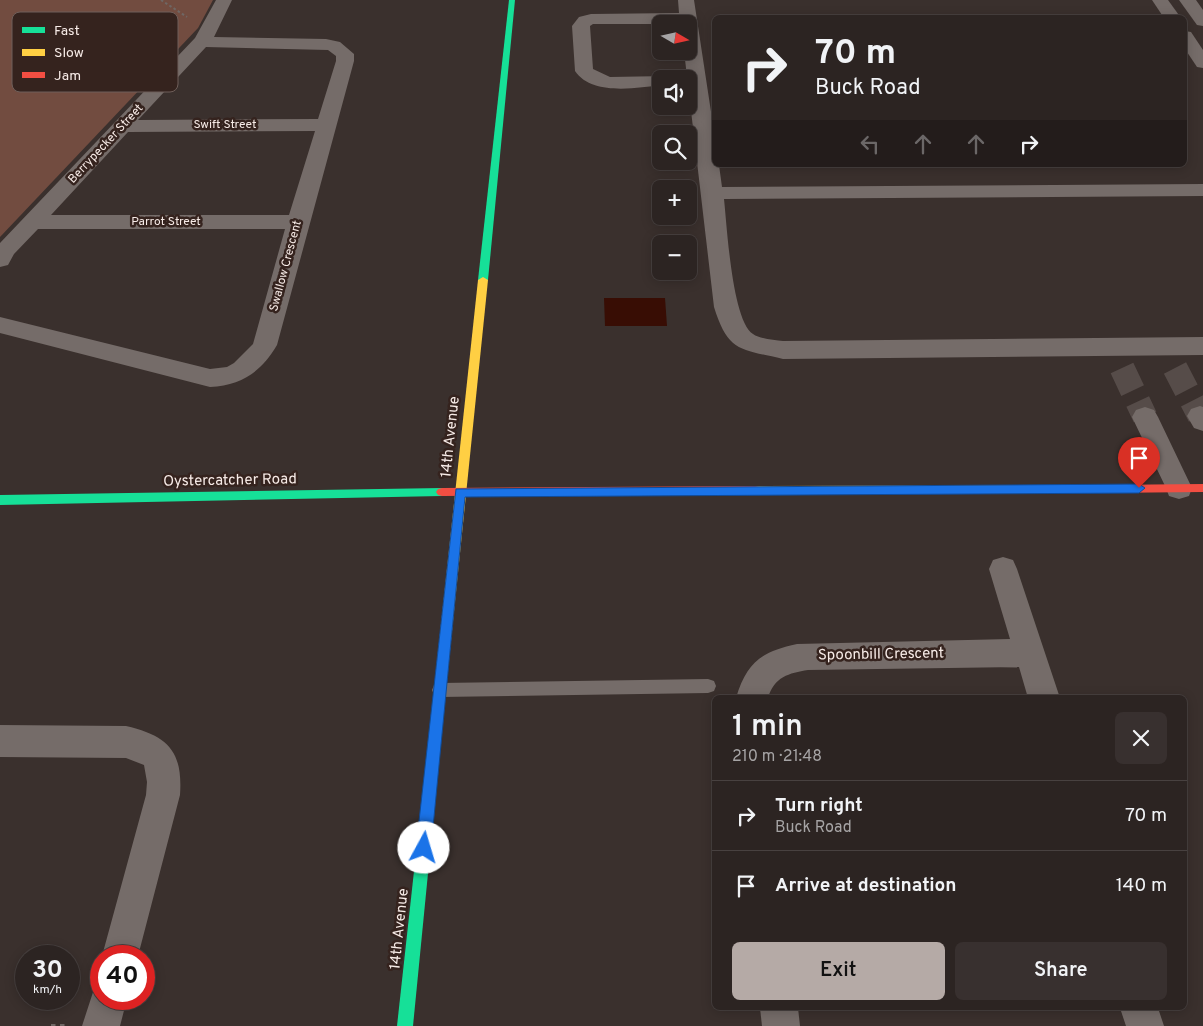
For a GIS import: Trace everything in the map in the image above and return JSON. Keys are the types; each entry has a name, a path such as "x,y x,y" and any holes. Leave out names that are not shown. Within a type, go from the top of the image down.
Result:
{"street":[{"name":"Berrypecker Street","path":"178,67 210,30 224,0"},
{"name":"14th Avenue","path":"405,1026 512,0"},
{"path":"686,0 688,15"},
{"path":"1160,0 1171,15"},
{"path":"1186,0 1203,21"},
{"path":"652,18 591,19 585,21 582,26 584,71 606,81 652,80"},
{"path":"1187,41 1199,68"},
{"name":"Swallow Crescent","path":"0,325 198,376 222,378 234,375 254,364 265,345 298,222 345,61 345,54 341,49 326,44 201,42"},
{"path":"697,60 726,307 733,328 746,342 783,350 1117,358 1163,347 1203,346"},
{"name":"Berrypecker Street","path":"0,260 6,250 155,92"},
{"name":"Swift Street","path":"123,126 327,125"},
{"path":"713,193 1203,190"},
{"name":"Parrot Street","path":"34,222 298,222"},
{"path":"1163,347 1175,368"},
{"path":"1145,417 1191,488"},
{"name":"Oystercatcher Road","path":"0,500 460,492 1191,488"},
{"path":"1003,569 1043,695"},
{"name":"Spoonbill Crescent","path":"753,695 760,676 773,664 808,656 1030,653"},
{"path":"0,741 126,742 147,748 156,754 161,763 164,782 163,795 123,945"},
{"path":"101,1026 105,1010"},
{"path":"779,1010 781,1026"},
{"path":"1140,1010 1145,1026"}],"lane":[{"path":"440,690 708,686"}],"shaded area":[{"path":"0,0 213,0 198,28 178,49 178,12 12,12 12,92 137,92 0,237"},
{"path":"604,298 665,298 667,326 605,326"}],"tunnel":[{"path":"1122,368 1145,417"},
{"path":"1175,368 1200,416"}],"traffic: fast":[{"path":"483,280 512,0"},
{"path":"0,500 442,492"},
{"path":"405,1026 441,680"}],"traffic: slow":[{"path":"441,680 483,280"},
{"path":"755,490 1100,489"}],"traffic: jam":[{"path":"1100,489 1203,488"},
{"path":"442,492 755,490"}],"route":[{"path":"424,848 460,492 1139,488"}]}
